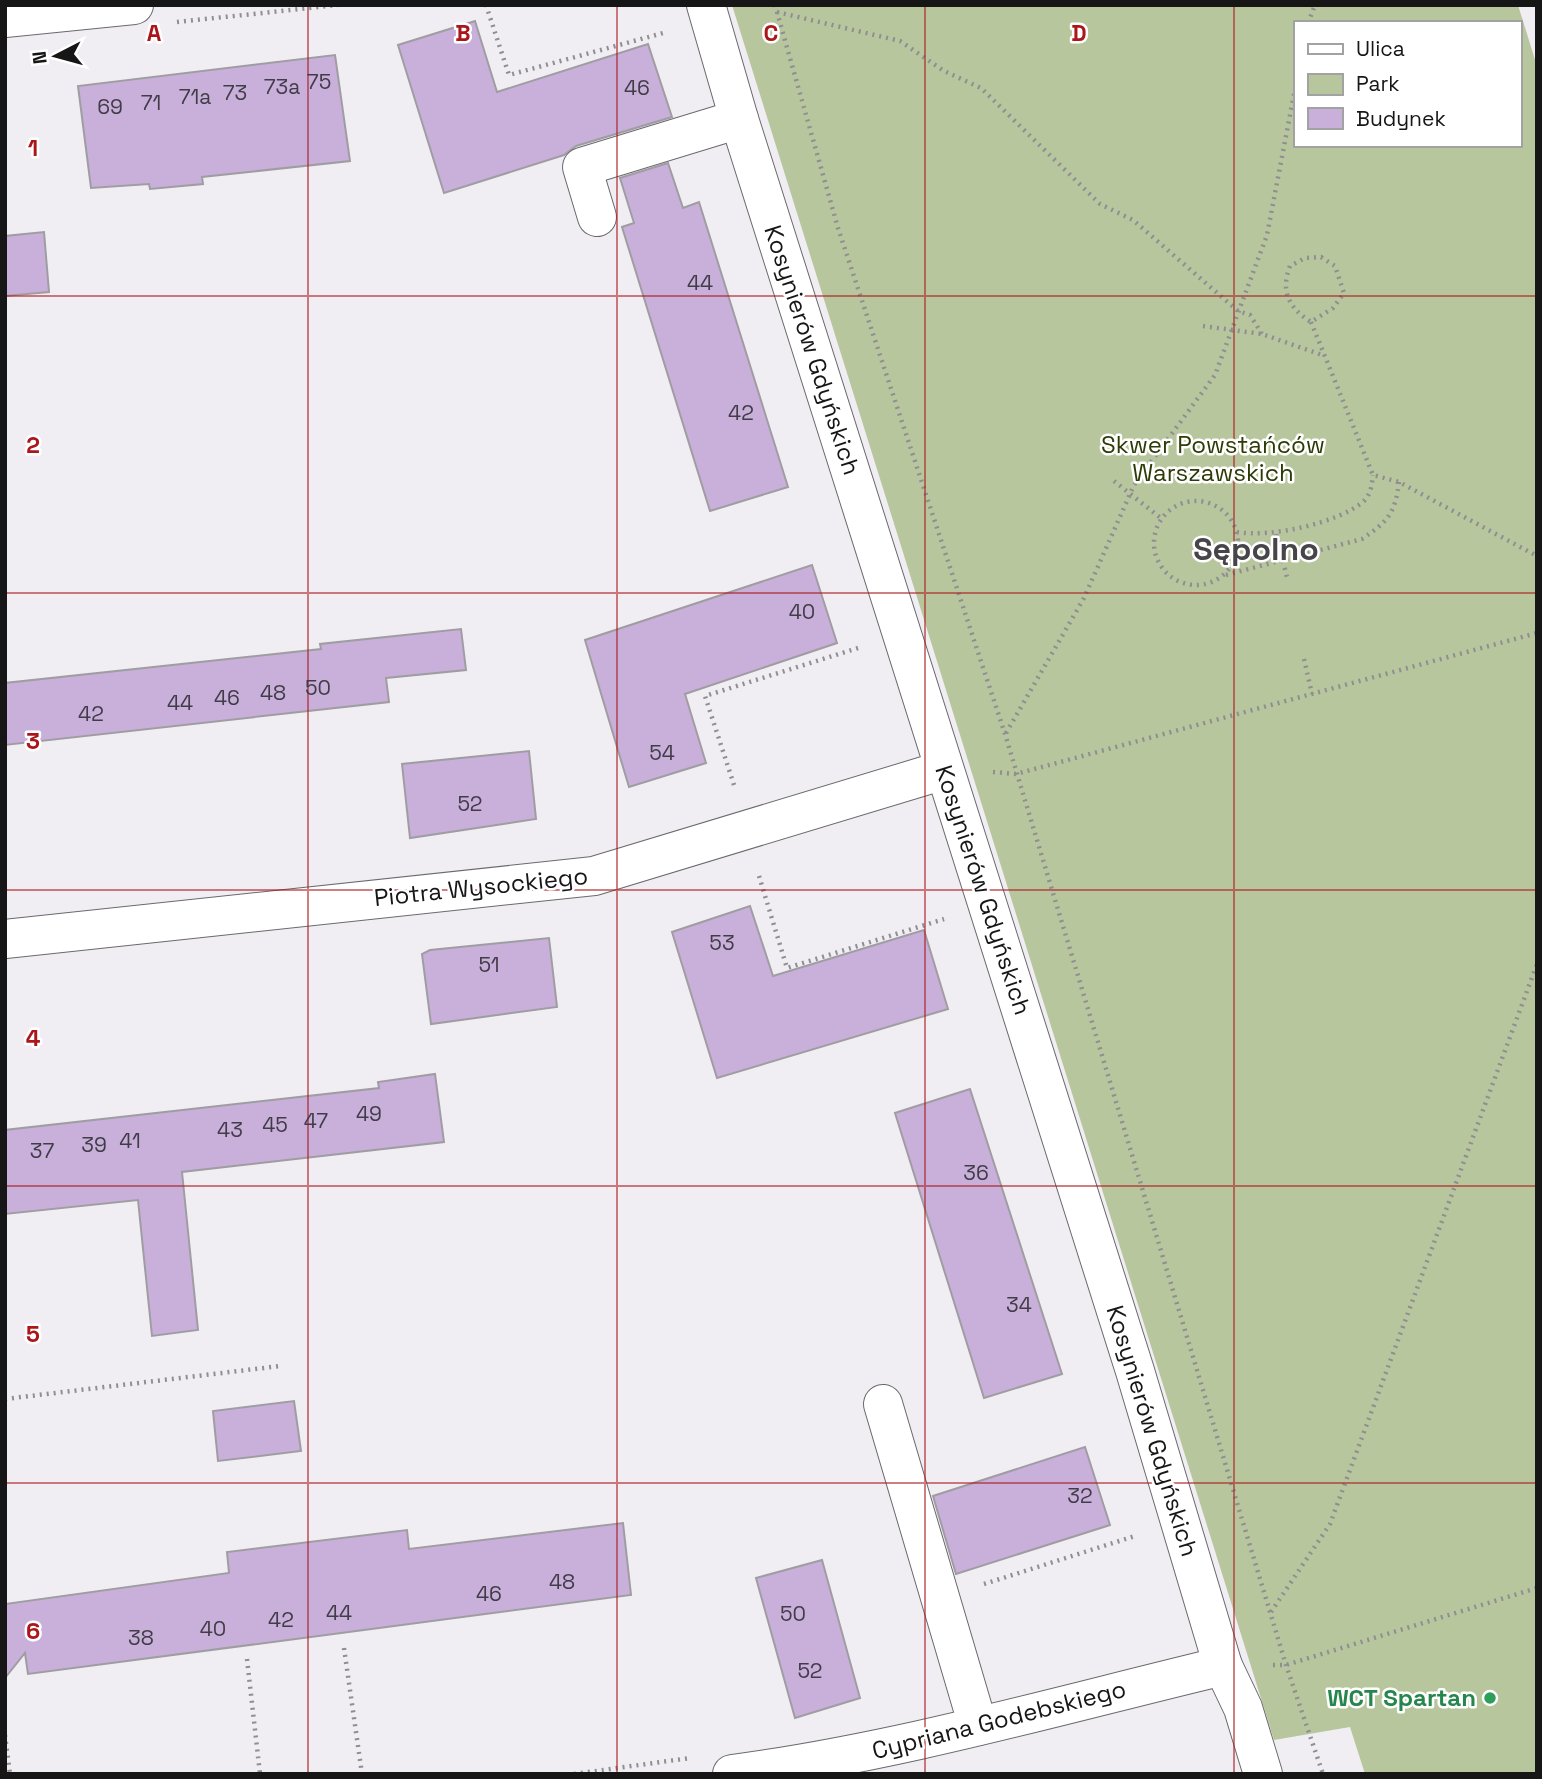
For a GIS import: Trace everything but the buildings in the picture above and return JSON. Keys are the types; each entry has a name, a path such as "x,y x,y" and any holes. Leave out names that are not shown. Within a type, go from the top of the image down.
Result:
{"street":[{"path":"5,18 134,5"},
{"name":"Kosynierów Gdyńskich","path":"706,5 739,119 1135,1371 1223,1665 1242,1708 1263,1774"},
{"path":"597,217 582,167 739,119"},
{"name":"Piotra Wysockiego","path":"5,939 594,876 944,770"},
{"path":"883,1404 978,1726"},
{"name":"Cypriana Godebskiego","path":"732,1774 802,1769 1223,1665"}],"path":[{"path":"486,5 509,75 677,29"},
{"path":"775,5 838,229 1005,734 1286,1665 1323,1774"},
{"path":"777,12 901,41 944,71 981,88 1100,204 1133,220 1238,311 1250,315 1262,334"},
{"path":"1005,734 1084,598 1130,494 1215,375 1267,234 1294,94"},
{"path":"1237,532 1276,534 1304,527 1365,500 1371,489 1373,475 1326,356 1311,322 1295,312 1287,295 1285,278 1290,266 1306,258 1321,257 1335,266 1344,293 1333,308 1311,322"},
{"path":"1203,326 1262,334 1326,356"},
{"path":"1373,475 1399,482 1537,556"},
{"path":"1114,481 1162,519"},
{"path":"1225,575 1237,557 1237,532 1220,508 1200,501 1178,505 1162,519 1154,540 1158,562 1165,571 1183,584 1205,585 1225,575 1362,539 1379,528 1396,509 1399,482"},
{"path":"1276,534 1287,581"},
{"path":"944,770 1016,774 1537,633"},
{"path":"736,794 705,696 869,645"},
{"path":"1304,659 1312,694"},
{"path":"756,866 787,968 955,916"},
{"path":"1271,1613 1331,1524 1537,964"},
{"path":"5,1399 279,1366"},
{"path":"939,1598 1137,1536"},
{"path":"1286,1665 1537,1588"},
{"path":"344,1648 362,1774"},
{"path":"247,1659 260,1774"},
{"path":"5,1735 10,1774"}],"green space":[{"name":"Skwer Powstańców Warszawskich","path":"732,5 1518,5 1537,66 1537,1774 1365,1774 1350,1727 1274,1740"}],"place":[{"name":"WCT Spartan","path":"1490,1698"}],"district":[{"name":"Sępolno","path":"1256,549"}]}
